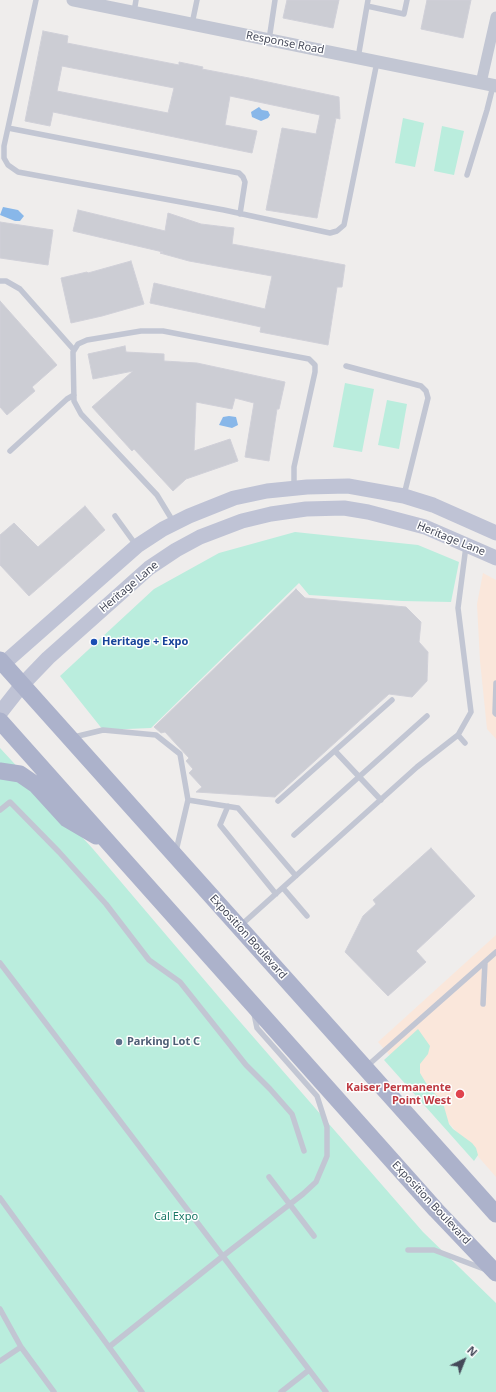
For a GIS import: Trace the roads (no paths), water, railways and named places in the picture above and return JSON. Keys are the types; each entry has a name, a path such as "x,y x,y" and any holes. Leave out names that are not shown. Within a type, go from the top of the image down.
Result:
{"main road":[{"name":"Heritage Lane","path":"1,663 137,546 174,523 234,498 266,491 294,488 348,486 404,496 433,505 496,533"},
{"name":"Heritage Lane","path":"0,713 22,685 48,658 149,568 176,550 200,537 242,521 271,514 306,509 344,508 368,512 425,527 496,558"},
{"name":"Exposition Boulevard","path":"1,663 70,738 496,1214"},
{"name":"Exposition Boulevard","path":"0,721 436,1210 496,1273"},
{"path":"0,771 20,774 36,785 67,819 109,843"}],"street":[{"name":"Response Road","path":"73,0 135,6 192,24 490,85"},
{"path":"490,85 496,17"}],"lane":[{"path":"36,0 8,128 2,145 4,158 8,165 18,172 240,214 330,233 337,231 344,225 377,62"},
{"path":"192,24 196,0"},
{"path":"269,40 275,0"},
{"path":"358,58 368,0"},
{"path":"367,6 404,14 406,0"},
{"path":"467,175 487,110 490,85"},
{"path":"8,128 239,173 245,182 240,214"},
{"path":"0,281 6,281 20,289 74,350"},
{"path":"174,523 157,495 81,414 74,401 73,352 78,344 87,340 141,331 163,331 309,359 314,365 315,372 294,467 294,488"},
{"path":"346,366 421,386 426,391 428,398 404,496"},
{"path":"10,451 67,399 74,395"},
{"path":"115,516 137,546"},
{"path":"239,927 417,767 458,735 471,712 458,608 466,544"},
{"path":"496,683 496,714"},
{"path":"278,801 392,700"},
{"path":"294,835 427,716"},
{"path":"70,738 103,730 156,735 180,754 188,800 175,856"},
{"path":"458,735 465,743"},
{"path":"336,751 381,800"},
{"path":"188,800 238,808 296,876"},
{"path":"0,810 10,802 59,852 106,904 149,960 180,982 246,1065 292,1114 304,1151"},
{"path":"228,806 220,825 276,894"},
{"path":"283,888 307,916"},
{"path":"365,1068 496,952"},
{"path":"483,1004 485,962"},
{"path":"0,963 326,1392"},
{"path":"109,1347 303,1194 316,1182 327,1156 327,1127 318,1096 257,1028 252,1004"},
{"path":"269,1177 314,1236"},
{"path":"0,1198 142,1392"},
{"path":"408,1250 434,1250 496,1273"},
{"path":"0,1309 21,1347 54,1392"},
{"path":"0,1361 21,1347"},
{"path":"281,1392 309,1370"}],"water":[{"path":"259,107 262,110 268,111 270,115 268,118 261,121 252,117 251,112"},
{"path":"3,207 18,210 24,216 20,221 15,221 0,215"},
{"path":"223,417 236,417 238,425 232,428 219,425"}],"place":[{"name":"Heritage + Expo","path":"94,642"},
{"name":"Parking Lot C","path":"119,1042"},
{"name":"Kaiser Permanente Point West","path":"460,1094"}],"park label":[{"name":"Cal Expo","path":"176,1217"}]}
